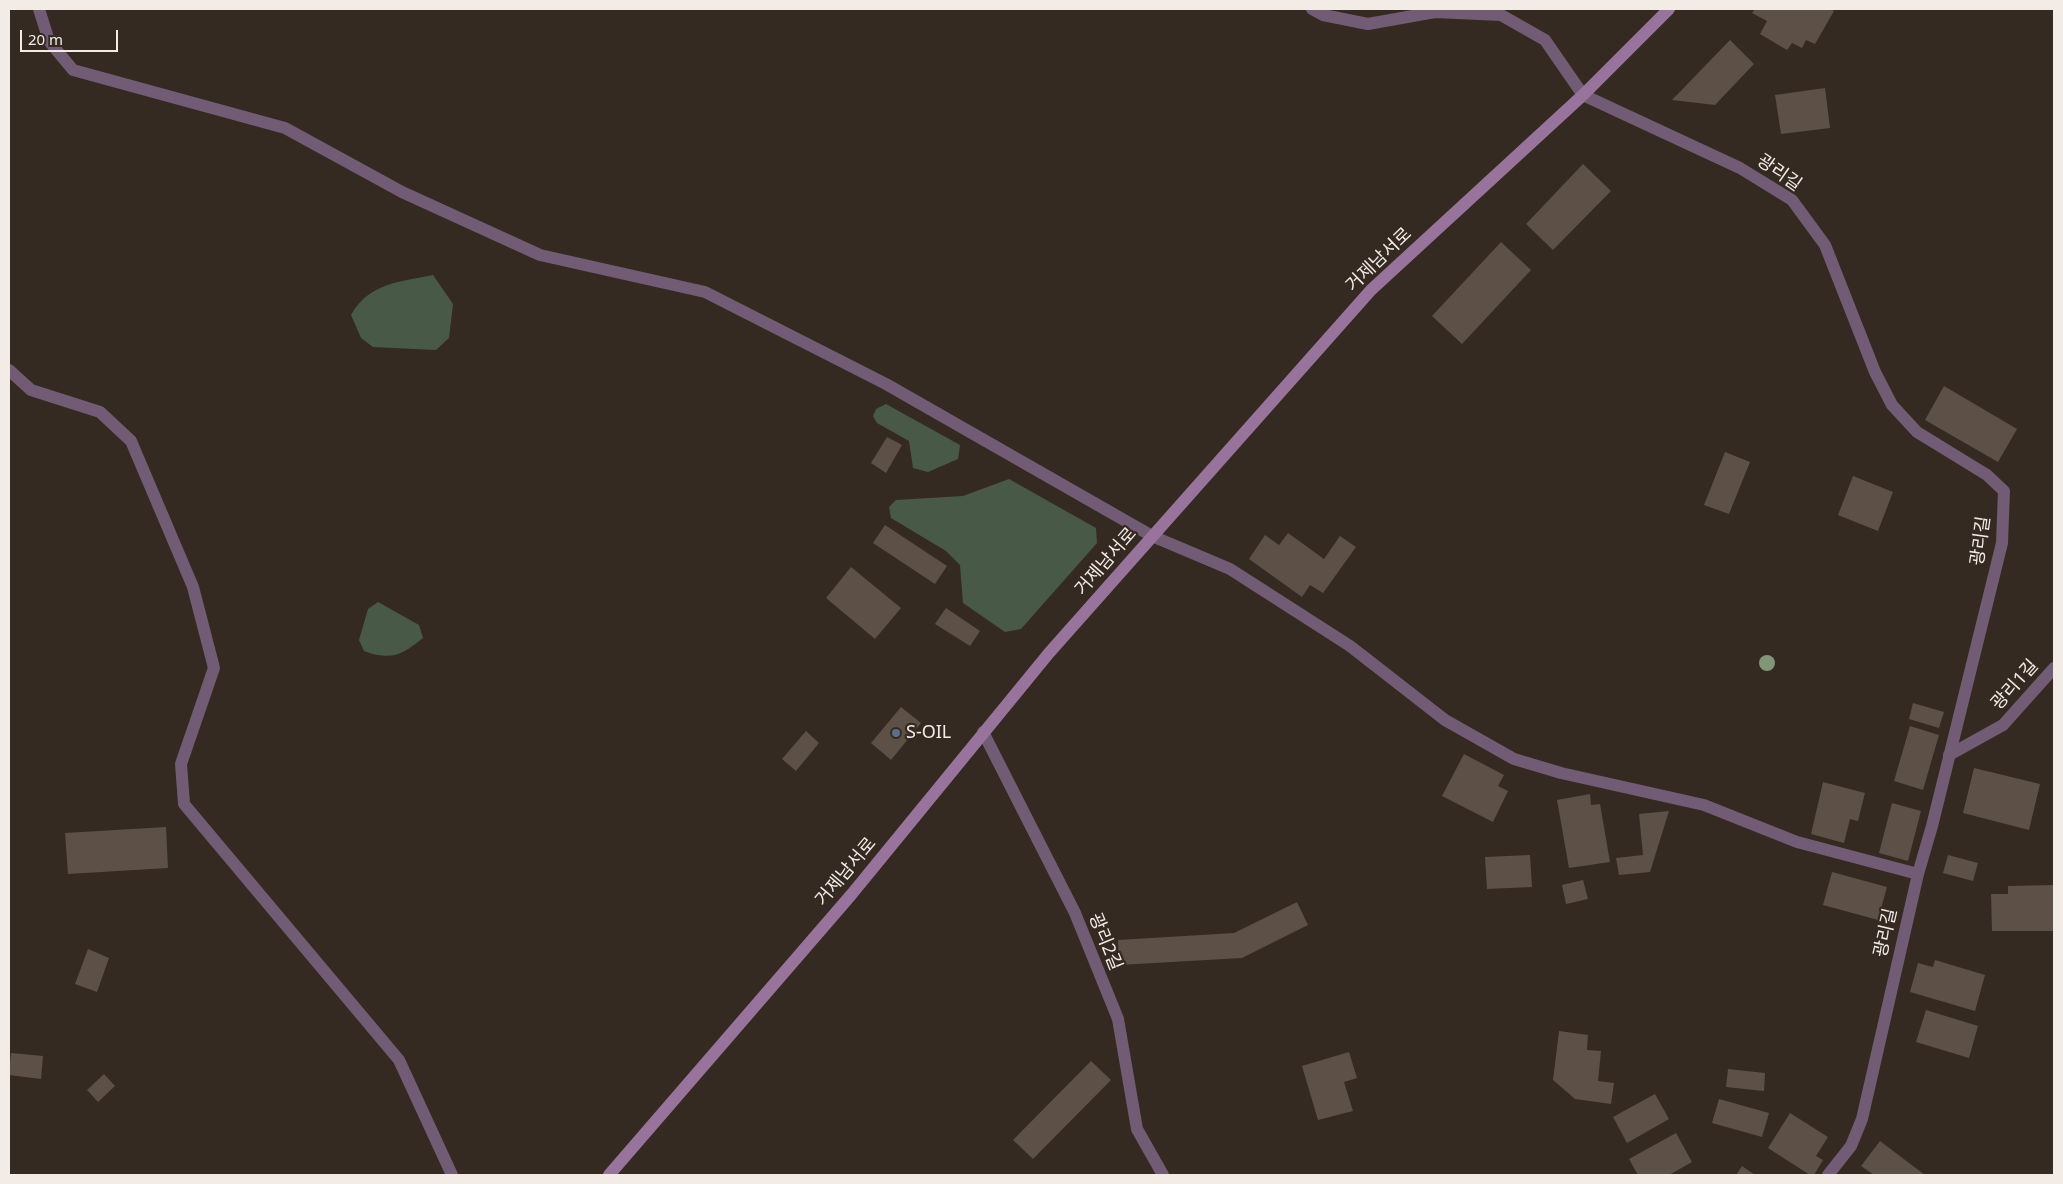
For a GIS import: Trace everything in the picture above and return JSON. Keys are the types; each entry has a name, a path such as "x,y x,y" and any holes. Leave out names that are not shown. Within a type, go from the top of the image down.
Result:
{"main road":[{"name":"거제남서로","path":"610,1175 851,895 983,732 1152,536 1371,290 1583,95 1669,9"}],"lane":[{"path":"39,9 49,41 73,70 285,128 402,192 540,255 705,292 886,384 1152,536 1230,568 1350,646 1445,720 1514,759 1561,773 1704,805 1797,842 1918,874"},
{"path":"1312,9 1323,15 1368,24 1435,12 1500,15 1545,40 1583,95"},
{"name":"광리길","path":"1583,95 1740,168 1792,200 1825,246 1875,372 1892,405 1917,432 1987,475 2004,491 2002,543 1950,755 1918,874 1862,1119 1851,1146 1828,1175"},
{"path":"9,370 31,390 100,412 131,441 193,587 214,668 180,764 184,804 399,1060 452,1175"},
{"name":"광리1길","path":"1950,755 2003,725 2054,668"},
{"name":"광리2길","path":"983,732 1075,913 1118,1019 1137,1129 1163,1175"}],"green space":[{"path":"433,275 453,304 449,338 436,350 373,347 361,338 351,315 358,304 367,296 376,290 397,282"},
{"path":"886,404 960,445 958,459 928,472 913,468 909,441 877,423 873,416 876,409"},
{"path":"1009,479 1096,528 1097,543 1021,629 1005,632 963,603 960,565 946,551 891,518 889,507 896,500 963,496"},
{"path":"378,602 419,625 423,638 409,649 396,655 382,656 364,651 359,640 368,609"}],"building":[{"path":"1755,9 1830,9 1834,11 1815,44 1806,40 1802,48 1792,43 1787,50 1760,34 1767,21 1752,13"},
{"path":"1730,40 1754,64 1715,105 1672,100"},
{"path":"1825,88 1830,128 1781,134 1775,95"},
{"path":"1583,164 1611,191 1553,250 1526,224"},
{"path":"1501,242 1531,270 1462,344 1432,316"},
{"path":"1944,386 2017,429 1998,462 1925,420"},
{"path":"887,437 902,445 886,473 871,463"},
{"path":"1725,452 1750,462 1729,514 1704,505"},
{"path":"1853,476 1893,492 1878,531 1838,515"},
{"path":"885,525 947,566 935,584 873,543"},
{"path":"1288,533 1324,559 1340,536 1356,547 1323,593 1310,585 1302,597 1249,559 1265,535 1279,545"},
{"path":"851,567 901,608 875,639 826,598"},
{"path":"946,608 980,631 970,646 935,624"},
{"path":"1913,703 1944,712 1939,728 1909,719"},
{"name":"S-OIL","path":"901,707 921,723 891,760 871,743"},
{"path":"1910,726 1939,735 1923,790 1894,781"},
{"path":"806,731 819,743 796,771 782,759"},
{"path":"1464,754 1504,775 1498,786 1508,791 1493,822 1442,796"},
{"path":"1974,768 2040,784 2029,830 1963,813"},
{"path":"1823,782 1865,793 1858,821 1850,819 1844,843 1811,834"},
{"path":"1590,794 1591,805 1600,804 1610,862 1569,868 1557,800"},
{"path":"1892,803 1921,811 1908,861 1879,853"},
{"path":"1669,811 1650,872 1619,875 1616,858 1643,855 1639,814"},
{"path":"166,827 168,868 68,874 65,833"},
{"path":"1530,855 1532,887 1487,889 1485,857"},
{"path":"1948,855 1978,863 1973,881 1943,873"},
{"path":"1832,872 1887,887 1878,920 1823,905"},
{"path":"1583,880 1588,899 1566,904 1562,885"},
{"path":"2054,885 2054,931 1992,931 1991,894 2008,894 2008,886"},
{"path":"1297,902 1308,925 1242,958 1119,965 1118,940 1234,933"},
{"path":"88,949 109,958 97,992 75,984"},
{"path":"1935,960 1985,975 1975,1011 1910,992 1918,963 1933,967"},
{"path":"1926,1010 1978,1026 1969,1058 1916,1042"},
{"path":"1559,1031 1588,1035 1587,1050 1601,1051 1598,1081 1614,1083 1611,1104 1575,1099 1553,1080"},
{"path":"1349,1052 1357,1078 1344,1082 1353,1111 1318,1120 1302,1066"},
{"path":"11,1053 43,1056 41,1079 9,1075"},
{"path":"1091,1061 1111,1080 1033,1159 1013,1140"},
{"path":"1728,1069 1765,1073 1764,1091 1726,1087"},
{"path":"104,1074 115,1086 98,1102 87,1090"},
{"path":"1655,1094 1669,1119 1627,1143 1613,1117"},
{"path":"1719,1099 1769,1113 1762,1137 1712,1123"},
{"path":"1790,1113 1828,1137 1816,1156 1823,1160 1814,1175 1810,1175 1768,1148"},
{"path":"1676,1133 1692,1162 1669,1175 1638,1175 1629,1159"},
{"path":"1880,1141 1925,1175 1874,1175 1861,1166"},
{"path":"1742,1166 1755,1175 1736,1175"}],"place":[{"name":"S-OIL","path":"896,733"}]}
